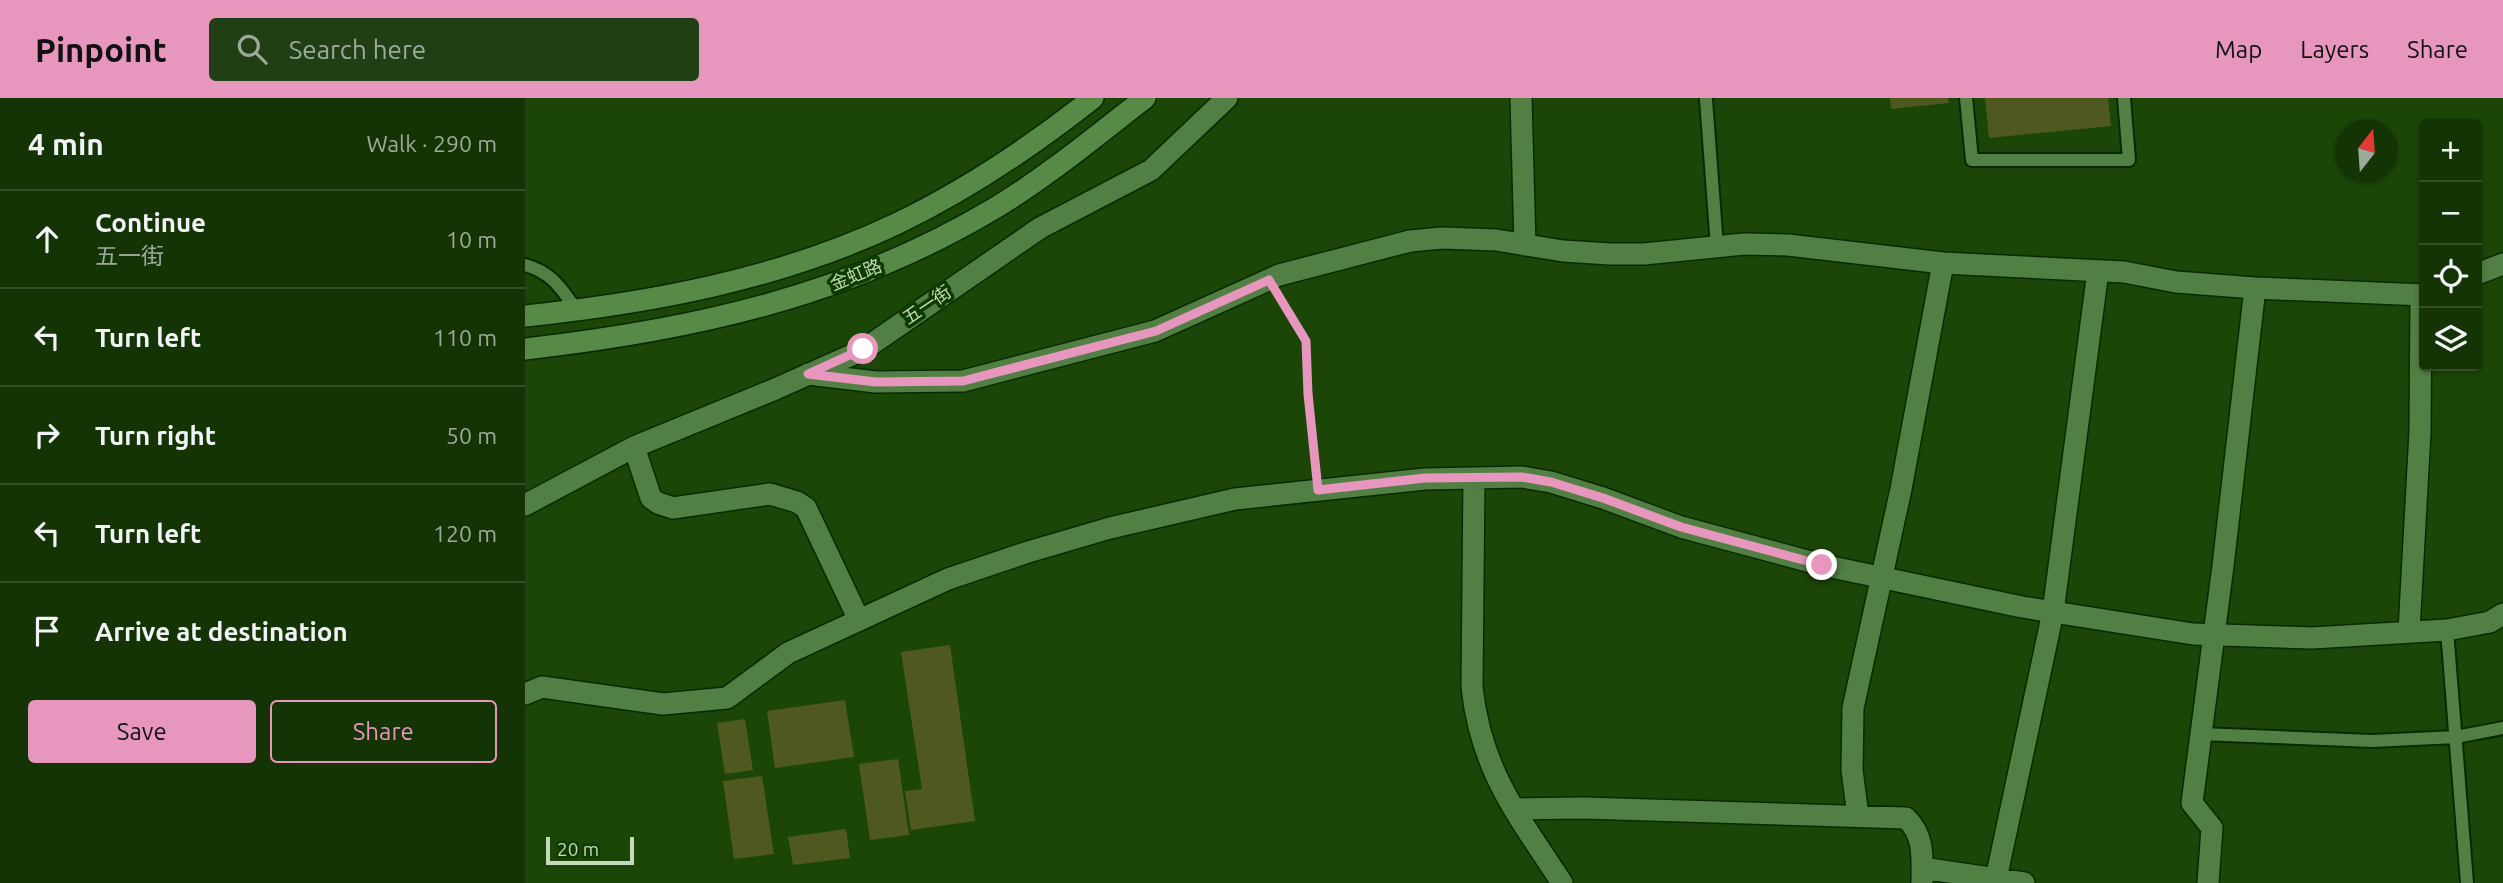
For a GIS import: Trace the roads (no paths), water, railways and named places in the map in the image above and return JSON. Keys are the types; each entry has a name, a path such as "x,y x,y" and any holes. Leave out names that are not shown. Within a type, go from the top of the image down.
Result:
{"main road":[{"name":"金虹路","path":"525,316 687,292 799,262 848,245 895,225 978,180 1051,131 1093,98"},
{"name":"金虹路","path":"525,349 694,323 810,293 860,275 909,254 996,207 1070,157 1145,98"}],"street":[{"name":"五一街","path":"525,505 634,447 863,349 1040,228 1151,170 1227,98"},
{"path":"1521,98 1525,245"},
{"path":"808,374 876,382 963,381 1156,331 1279,275 1411,241 1474,238 1563,251 1610,254 1644,254 1744,244 1787,244 1943,263 2124,272 2176,282 2419,295"},
{"path":"1858,816 1852,770 1853,708 1901,489 1943,263"},
{"path":"2482,272 2503,264"},
{"path":"1996,879 2053,612 2098,271"},
{"path":"2208,883 2212,828 2192,803 2255,288"},
{"path":"2409,631 2420,432 2423,308"},
{"path":"634,447 651,498 658,503 673,508 770,494 786,497 806,508 859,620"},
{"path":"525,694 542,687 663,704 727,698 788,653 948,579 1028,552 1110,528 1235,499 1425,478 1522,477 1551,482 1681,527 1822,565 2053,612 2150,628 2214,635 2312,638 2447,630 2490,622 2503,614"},
{"path":"1474,478 1472,687 1475,715 1490,764 1562,883"},
{"path":"1515,809 1584,808 1906,818 1915,827 1921,842 1922,876 2024,883"}],"lane":[{"path":"1966,98 1972,160 2129,160 2124,98"},
{"path":"1706,99 1717,247"},
{"path":"525,265 551,276 577,310"},
{"path":"2447,630 2467,883"},
{"path":"2201,734 2372,741 2456,737 2503,728"}]}
